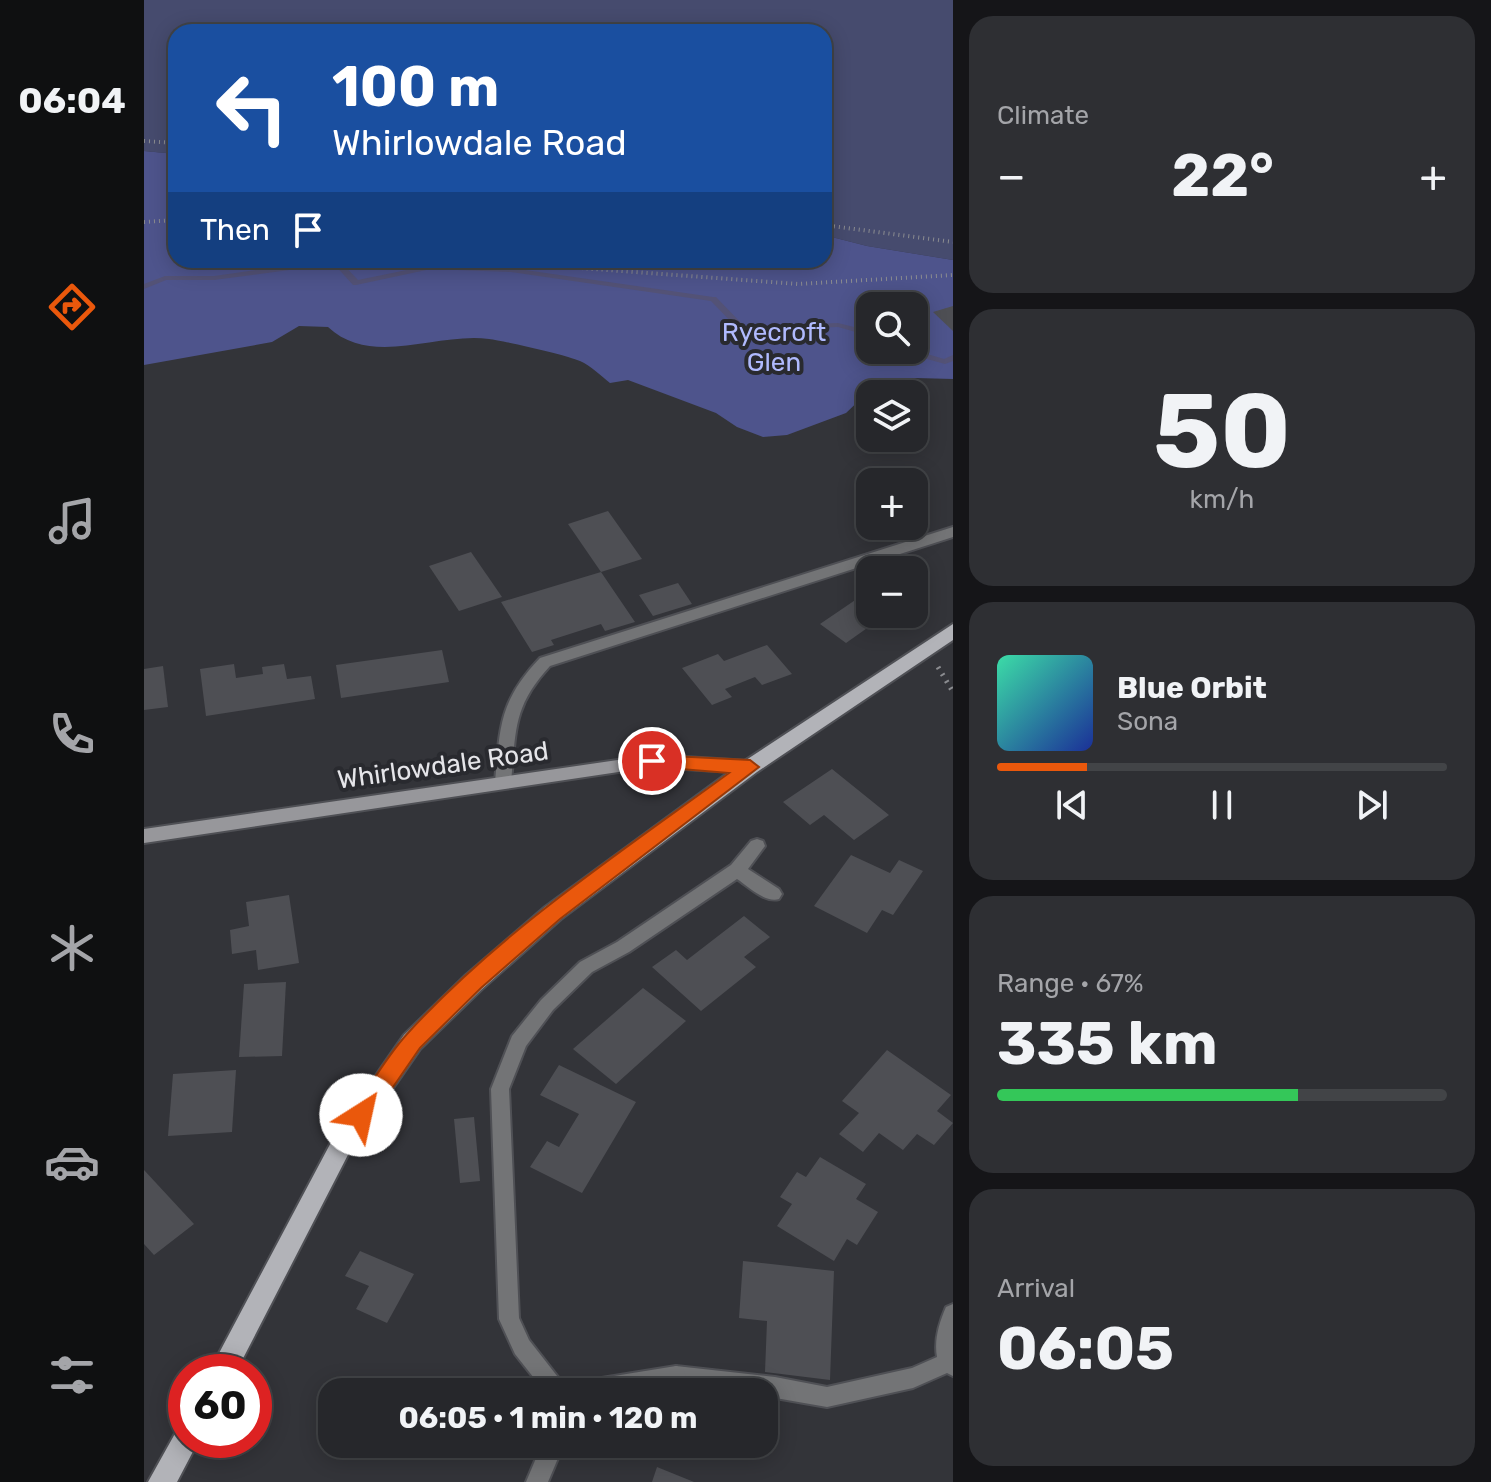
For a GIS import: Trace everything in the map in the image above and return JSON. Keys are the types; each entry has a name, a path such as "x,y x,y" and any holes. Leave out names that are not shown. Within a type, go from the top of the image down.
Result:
{"main road":[{"path":"231,1354 344,1140 412,1042 474,982 553,913 750,767 953,631"},
{"name":"Whirlowdale Road","path":"144,836 652,761 750,767"},
{"path":"162,1482 175,1458"}],"street":[{"path":"503,782 511,707 526,680 545,662 953,532"},
{"path":"547,1378 522,1347 509,1319 500,1089 518,1042 547,1005 586,967 623,947 737,870 757,846"},
{"path":"737,870 773,894"},
{"path":"778,1388 827,1397 913,1378 950,1353 953,1314"},
{"path":"664,1378 694,1378"},
{"path":"537,1482 547,1458"}],"path":[{"path":"144,141 168,142"},
{"path":"144,222 168,220"},
{"path":"832,226 953,242"},
{"path":"581,268 798,284 953,275"}],"shaded area":[{"path":"144,0 953,0 953,260 832,237 832,24 168,24 168,153 144,151"}],"green space":[{"name":"Ryecroft Glen","path":"144,151 168,153 168,268 832,268 832,237 953,260 953,379 856,380 856,403 846,413 787,435 763,437 737,427 716,413 628,380 610,383 580,361 536,348 469,338 384,347 345,339 328,327 299,326 272,342 144,365"}],"building":[{"path":"953,306 953,331 933,312"},
{"path":"608,511 642,559 601,572 568,524"},
{"path":"471,552 502,597 459,611 429,566"},
{"path":"601,572 635,622 605,631 601,624 551,640 554,645 532,652 501,602"},
{"path":"678,583 692,604 653,616 639,595"},
{"path":"856,600 856,628 867,628 846,643 820,624"},
{"path":"767,645 792,674 762,685 755,677 725,689 732,697 712,705 682,668 718,654 724,661"},
{"path":"442,650 449,682 341,698 336,665"},
{"path":"234,664 236,678 263,674 262,667 284,664 287,679 311,676 315,699 206,716 200,669"},
{"path":"163,666 168,707 144,710 144,669"},
{"path":"832,769 889,815 854,840 824,815 810,825 783,802"},
{"path":"851,855 890,873 899,860 923,871 893,915 882,910 867,933 814,906"},
{"path":"289,895 299,963 258,970 256,950 232,954 230,930 249,926 246,902"},
{"path":"744,916 770,937 744,957 756,967 701,1011 652,967 676,950 687,960"},
{"path":"286,982 282,1056 239,1057 244,984"},
{"path":"643,988 686,1021 616,1084 573,1049"},
{"path":"887,1050 951,1095 937,1111 953,1123 934,1145 917,1134 903,1150 879,1133 863,1152 839,1134 859,1113 842,1101"},
{"path":"559,1065 636,1102 582,1193 530,1167 547,1141 559,1147 579,1114 540,1095"},
{"path":"236,1070 232,1132 168,1136 173,1074"},
{"path":"474,1117 480,1181 460,1183 454,1119"},
{"path":"820,1157 866,1184 856,1199 878,1212 857,1245 847,1239 834,1261 777,1226 792,1204 780,1197 797,1172 806,1177"},
{"path":"144,1170 194,1224 154,1255 144,1244"},
{"path":"360,1251 414,1274 387,1323 356,1309 369,1286 345,1276"},
{"path":"743,1261 834,1271 830,1380 765,1372 767,1321 739,1318"},
{"path":"657,1467 694,1482 652,1482"}],"waterway":[{"path":"144,287 165,278 214,278 286,268"},
{"path":"342,268 356,283 426,268"},
{"path":"458,268 511,270 713,299 742,328 838,325 856,330"},
{"path":"928,357 945,362 953,357"}],"route":[{"path":"361,1115 412,1042 474,982 553,913 750,767 652,761"}]}
